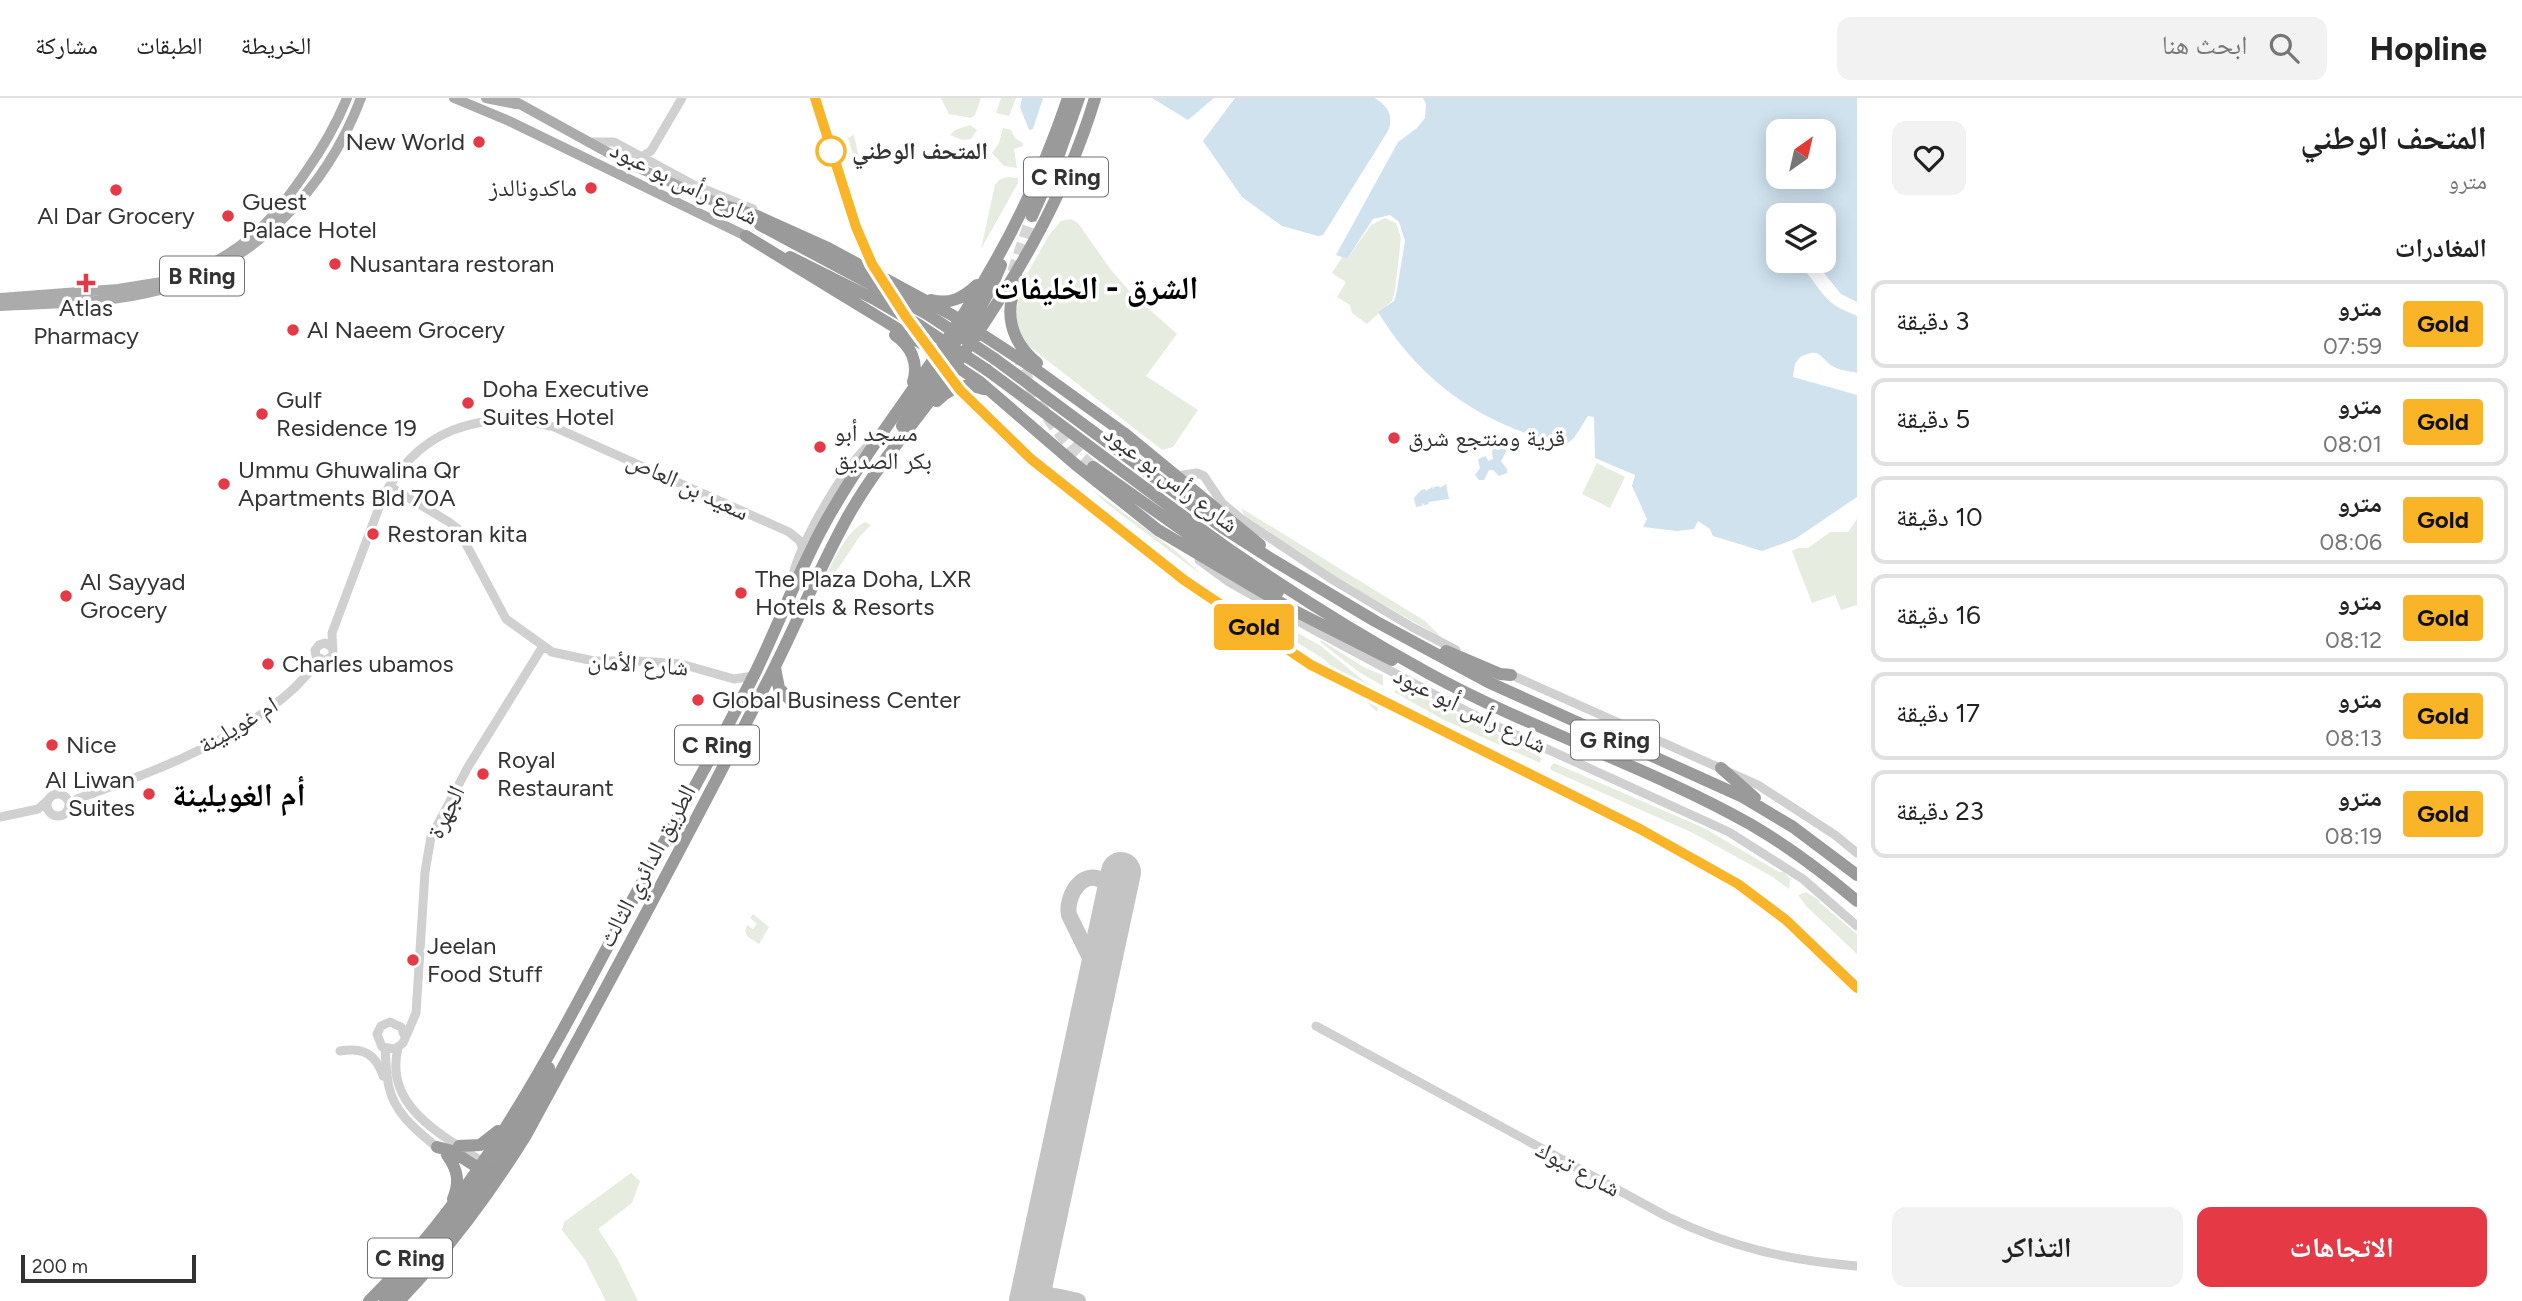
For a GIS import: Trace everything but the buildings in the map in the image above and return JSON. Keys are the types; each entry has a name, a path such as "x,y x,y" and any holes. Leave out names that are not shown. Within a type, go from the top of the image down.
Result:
{"highway":[{"name":"C Ring","path":"969,326 988,274 1047,156 1068,98"},
{"path":"1032,216 1061,150 1079,98"},
{"name":"C Ring","path":"969,326 1038,236 1075,157 1095,98"},
{"path":"722,205 757,216 819,244 917,295 969,326 1124,433 1244,530 1273,560"},
{"name":"شارع رأس بو عبود","path":"722,205 995,359 1223,528 1374,621 1488,682 1713,783 1773,814 1819,844 1854,872"},
{"path":"969,326 991,288 1013,228"},
{"path":"746,236 946,359 1010,406 1074,464 1158,530 1291,609 1410,669 1428,673"},
{"name":"شارع رأس بو عبود","path":"746,236 923,319 1187,519 1353,629 1428,673 1517,718 1722,810 1772,837 1842,888 1857,904"},
{"path":"1028,252 1028,263 1013,291 1010,304 1011,326 1017,341 1026,354 1100,408 1124,433"},
{"path":"917,295 937,302 956,300 968,293 988,274"},
{"path":"826,286 906,345 915,366 910,389"},
{"name":"الطريق الدائري الثالث","path":"399,1301 447,1248 488,1174 556,1079 775,668 842,527 879,469 918,417 946,359 969,326"},
{"name":"الطريق الدائري الثالث","path":"369,1301 448,1212 488,1174 509,1121 556,1044 753,676 824,525 910,389 946,359 969,326"},
{"path":"879,469 891,442 946,359"},
{"path":"918,417 947,392 962,386 984,389 1010,406"},
{"path":"1093,467 1235,567 1398,663"},
{"path":"1374,621 1500,674 1511,675"},
{"path":"775,668 779,688 793,703"},
{"path":"1721,768 1773,814"},
{"path":"385,1301 432,1249 488,1174 535,1099 546,1077 556,1044"},
{"path":"460,1146 471,1147 483,1143 509,1121"},
{"path":"442,1151 452,1151 488,1174"},
{"path":"442,1151 455,1168 458,1180 448,1212"}],"main road":[{"name":"B Ring","path":"0,298 118,289 159,283 218,261 256,234 279,210 322,148 347,98"},
{"path":"359,103 368,98"},
{"name":"شارع رأس بو عبود","path":"454,98 509,121 746,236"},
{"name":"شارع رأس بو عبود","path":"486,98 514,101 662,180 722,205"},
{"name":"B Ring","path":"0,306 120,298 158,291 212,272 253,245 292,211 324,168 359,103"}],"street":[{"path":"635,155 643,156 651,150 681,98"},
{"name":"شارع رأس بو عبود","path":"588,142 609,141 657,167 806,232 819,244"},
{"path":"651,150 651,159 657,167"},
{"name":"سعيد بن العاص","path":"327,645 389,486 415,453 459,427 492,421 533,421 578,436 793,534"},
{"name":"الطريق الدائري الثالث","path":"791,594 793,574 811,532 841,481 864,450 874,444"},
{"name":"شارع رأس أبو عبود","path":"1176,476 1204,476 1222,503 1234,513 1333,580 1412,627 1511,675 1759,785 1835,835 1857,853"},
{"name":"شارع الأمان","path":"389,486 458,529 502,614 515,628 543,646 561,655 583,660 673,663 734,679 753,676"},
{"name":"شارع رأس أبو عبود","path":"1158,530 1229,582 1441,698 1729,832 1803,878 1857,926"},
{"path":"793,534 811,532"},
{"path":"793,534 803,549"},
{"path":"327,645 332,657 320,659 316,648 327,645"},
{"name":"الجهرة","path":"405,1037 415,1016 425,872 431,837 468,767 543,646"},
{"name":"ام غويلينة","path":"68,809 77,799 155,771 240,728 285,697 320,659"},
{"path":"734,679 743,695"},
{"path":"0,817 38,809 57,794 65,797 68,809 61,816 38,809"},
{"name":"ام غويلينة","path":"65,797 77,799"},
{"path":"48,800 47,807 51,814"},
{"path":"388,1083 384,1049 378,1041 378,1029 387,1023 398,1024 411,1015 416,999"},
{"path":"398,1024 405,1037 398,1048 395,1074 402,1095 425,1121 460,1146 488,1174"},
{"name":"شارع تبوك","path":"1316,1026 1702,1233 1770,1255 1800,1261 1857,1266"},
{"path":"384,1049 398,1048"},
{"path":"340,1051 354,1049 368,1053 378,1062 400,1111 417,1131 442,1151"}],"shaded area":[{"path":"941,98 981,98 975,115 971,118 949,114"},
{"path":"1001,98 1016,98 1009,116 996,113"},
{"path":"970,125 977,130 971,139 962,140 950,135 955,130"},
{"path":"1003,128 1011,130 1015,138 1023,143 1023,146 1014,149 1017,168 1004,166 992,153 999,143"},
{"path":"854,135 860,162 855,161 848,138"},
{"path":"1007,177 1018,178 1018,183 981,249 995,185"},
{"path":"1385,218 1396,223 1401,238 1395,291 1392,301 1367,324 1352,313 1350,305 1337,297 1346,282 1332,273 1343,256 1347,259 1371,225"},
{"path":"1071,219 1078,223 1111,270 1132,294 1177,334 1146,376 1198,410 1173,447 1162,450 1025,343 1015,320 1021,285 1049,235 1061,221"},
{"path":"1597,463 1625,477 1610,508 1582,494"},
{"path":"1090,488 1177,552 1203,576 1110,506"},
{"path":"1241,508 1425,621 1442,638 1335,577 1244,515"},
{"path":"1857,519 1857,605 1841,610 1835,595 1812,603 1792,551 1808,548 1830,532 1848,532"},
{"path":"865,522 871,525 860,536 829,582 825,583 824,578 841,547 852,532"},
{"path":"1240,601 1321,646 1365,682 1383,692 1377,712 1324,659 1238,606"},
{"path":"1321,640 1365,668 1383,675 1383,686 1359,672 1320,642"},
{"path":"1400,686 1537,754 1541,758 1540,763 1442,719 1394,692"},
{"path":"1554,763 1704,828 1779,872 1784,872 1790,879 1789,889 1771,876 1693,833 1551,770 1550,767"},
{"path":"1806,892 1857,934 1857,954 1807,907 1798,895"},
{"path":"753,914 769,927 759,944 747,936 745,931 747,925 753,929 757,924 750,918"},
{"path":"631,1173 640,1181 632,1203 598,1229 617,1258 638,1301 606,1301 585,1260 562,1230 564,1222"}],"water":[{"path":"1022,98 1043,98 1033,129 1029,130 1020,107"},
{"path":"1152,98 1214,98 1188,120"},
{"path":"1235,98 1375,98 1386,108 1390,116 1388,131 1323,235 1282,226 1242,197 1203,141"},
{"path":"1423,98 1857,98 1857,302 1841,294 1824,273 1836,273 1836,203 1766,203 1766,273 1806,273 1832,303 1857,316 1857,373 1837,368 1817,353 1813,353 1800,357 1795,364 1793,377 1857,395 1857,497 1795,539 1762,551 1713,536 1710,529 1698,521 1694,529 1677,531 1643,527 1647,519 1632,486 1635,475 1595,458 1594,417 1588,416 1574,438 1565,445 1507,426 1481,413 1435,380 1395,338 1378,312 1394,301 1396,295 1405,241 1399,222 1390,215 1373,219 1347,259 1336,255 1398,142 1417,128 1425,118 1426,104"},
{"path":"1496,442 1508,448 1501,461 1507,473 1499,476 1489,470 1484,480 1479,480 1475,475 1480,468 1478,459 1486,456 1488,461 1493,459 1492,452"},
{"path":"1446,484 1449,499 1424,505 1422,503 1422,506 1416,507 1414,498 1421,490 1440,488"}],"taxiway":[{"path":"1095,990 1094,966 1069,915 1070,899 1078,885 1090,878 1098,878 1106,883 1117,897"},
{"path":"1036,1271 1038,1285 1048,1294"},
{"path":"1032,1301 1048,1295 1078,1301"}],"runway":[{"path":"1029,1301 1121,872"}],"tunnel":[{"path":"1013,272 1032,216"},
{"path":"1018,352 1030,385 1046,415 1093,467"}],"metro line":[{"name":"Gold","path":"815,98 856,227 872,264 906,317 960,390 1031,459 1184,580 1311,665 1640,829 1738,884 1786,920 1857,988"}],"place":[{"name":"New World","path":"479,142"},
{"name":"المتحف الوطني","path":"831,151"},
{"name":"ماكدونالدز","path":"591,188"},
{"name":"Al Dar Grocery","path":"116,190"},
{"name":"Guest Palace Hotel","path":"228,216"},
{"name":"Nusantara restoran","path":"335,264"},
{"name":"Atlas Pharmacy","path":"86,283"},
{"name":"Al Naeem Grocery","path":"293,330"},
{"name":"Doha Executive Suites Hotel","path":"468,403"},
{"name":"Gulf Residence 19","path":"262,414"},
{"name":"قرية ومنتجع شرق","path":"1394,438"},
{"name":"مسجد أبو بكر الصديق","path":"820,447"},
{"name":"Ummu Ghuwalina Qr Apartments Bld 70A","path":"224,484"},
{"name":"Restoran kita","path":"373,534"},
{"name":"The Plaza Doha, LXR Hotels & Resorts","path":"741,593"},
{"name":"Al Sayyad Grocery","path":"66,596"},
{"name":"Charles ubamos","path":"268,664"},
{"name":"Global Business Center","path":"698,700"},
{"name":"Nice","path":"52,745"},
{"name":"Royal Restaurant","path":"483,774"},
{"name":"Al Liwan Suites","path":"149,794"},
{"name":"Jeelan Food Stuff","path":"413,960"}],"district":[{"name":"الشرق - الخليفات","path":"1096,288"},
{"name":"أم الغويلينة","path":"239,795"}]}
